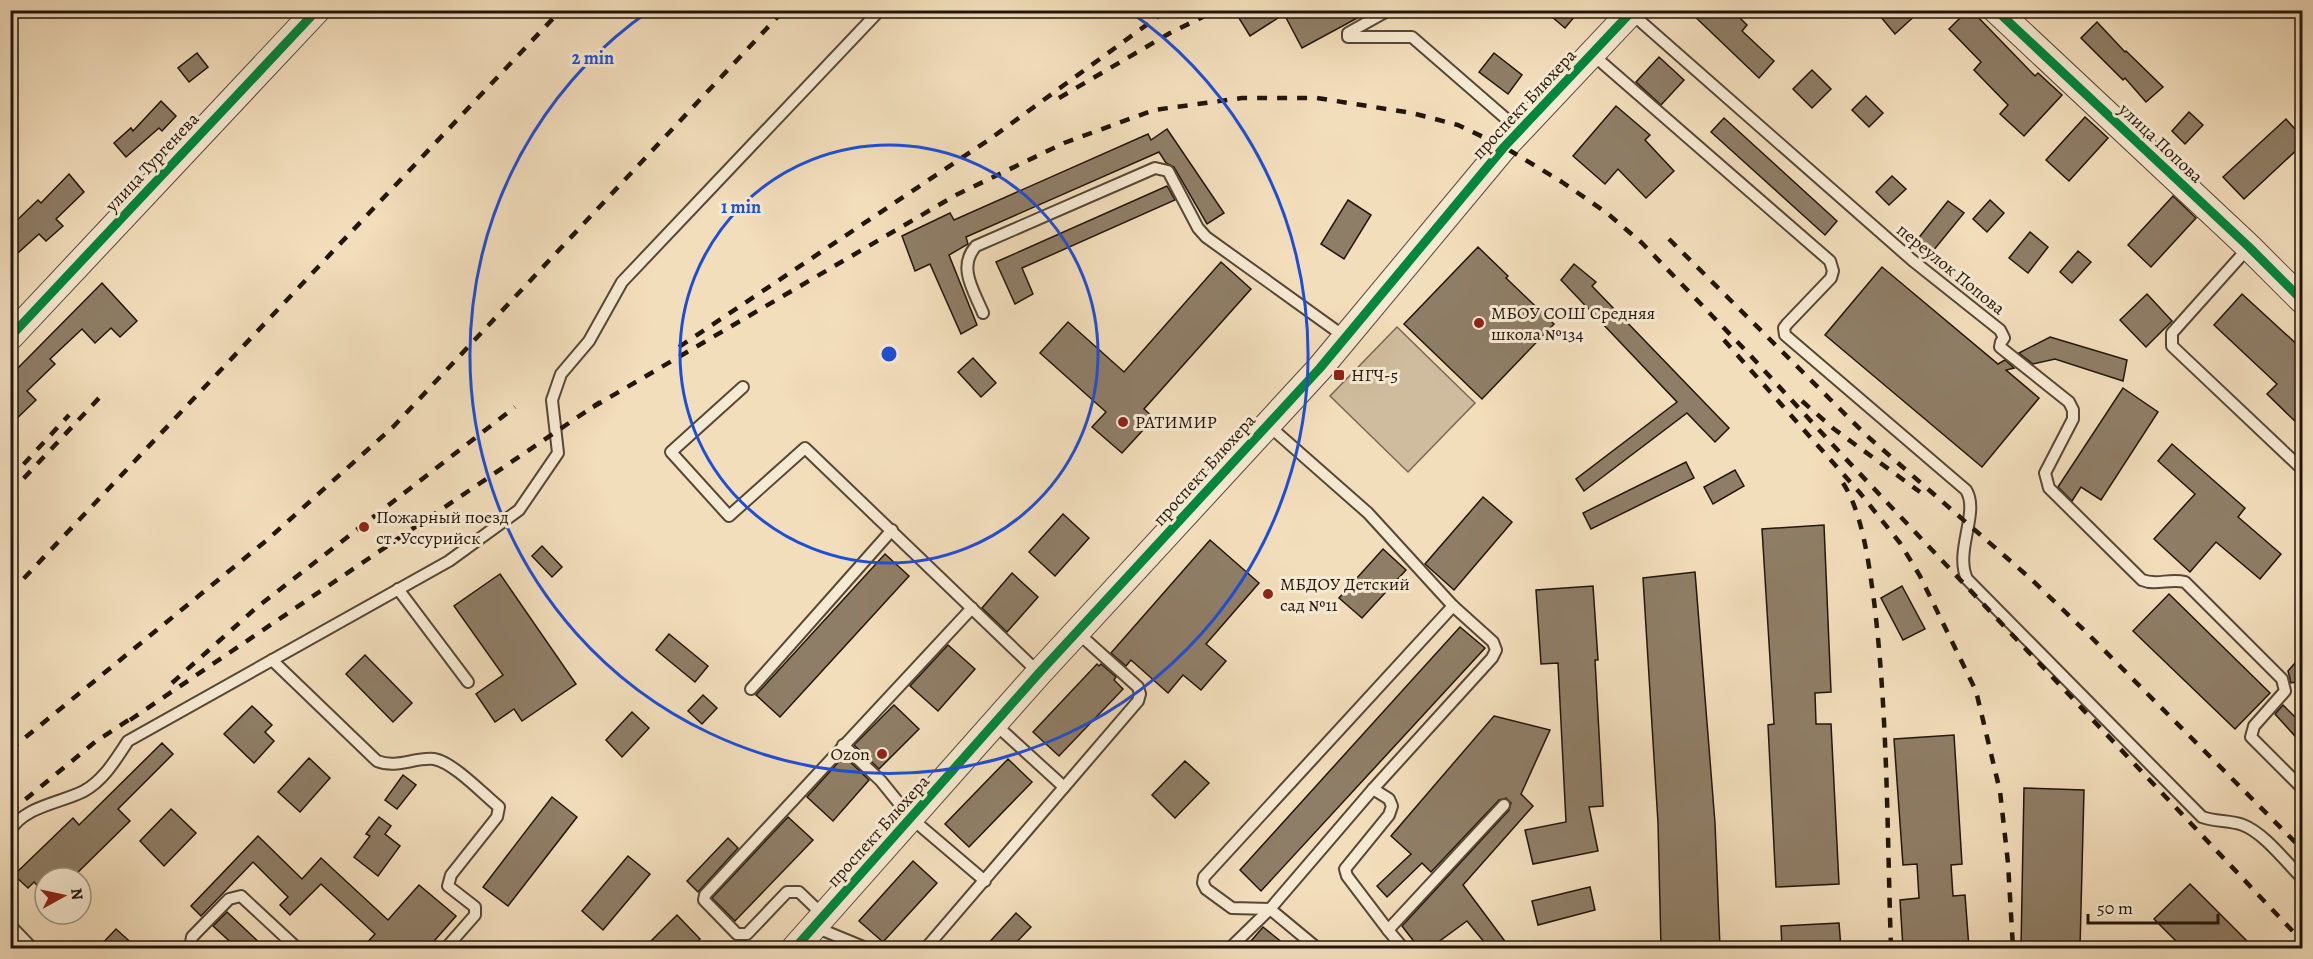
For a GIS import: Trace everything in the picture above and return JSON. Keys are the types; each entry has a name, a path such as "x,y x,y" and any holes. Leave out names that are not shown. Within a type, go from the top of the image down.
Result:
{"street":[{"name":"улица Тургенева","path":"10,337 317,10"},
{"name":"улица Попова","path":"1996,10 2249,247 2302,300"},
{"name":"проспект Блюхера","path":"795,948 1346,337 1520,130 1632,12"}],"lane":[{"path":"10,831 14,824 36,810 85,790 104,776 128,741 449,561 519,510 558,453 552,400 561,374 589,341 622,282 880,10"},
{"path":"1389,10 1347,33 1348,37 1412,37 1520,130"},
{"name":"переулок Попова","path":"1632,12 1912,260 2000,330 2004,334 2000,347 2069,402 2073,410 2073,419 2045,473 2049,488 2142,580 2151,584 2174,579 2185,582 2282,679 2285,691 2254,726 2252,736 2302,788"},
{"path":"1592,54 1830,261 1833,271 1831,278 1787,324 1784,328 1785,335 1966,490 1970,503 1962,562 1967,579 2202,817 2212,821 2242,824 2256,832 2302,878"},
{"path":"983,313 966,269 967,260 976,246 1155,168 1168,171 1198,228 1206,237 1346,337"},
{"path":"2249,247 2172,333 2172,346 2302,469"},
{"path":"743,387 671,452 729,516 805,448 1040,674"},
{"path":"1230,948 1270,909 1373,789 1492,658 1496,650 1492,642 1453,606 1368,513 1268,425"},
{"path":"750,689 892,530"},
{"path":"398,589 468,682"},
{"path":"1317,948 1270,909 1232,908 1206,889 1203,883 1204,877 1453,606"},
{"path":"866,948 820,922 799,892 787,892 747,934 742,935 737,934 704,900 705,895 972,608"},
{"path":"926,948 1138,701 1140,694 1138,687 1078,633"},
{"path":"272,660 377,761 388,765 433,759 446,763 499,807 497,817 451,875 448,886 475,907 475,915 446,948"},
{"path":"996,725 1064,787"},
{"path":"843,745 881,781 911,818 985,881"},
{"path":"1373,789 1389,799 1392,806 1389,815 1346,869 1347,876 1403,948"},
{"path":"1388,930 1504,806"},
{"path":"190,948 192,937 229,899 241,896 297,948"},
{"path":"10,925 32,948"}],"shaded area":[{"path":"1397,327 1475,403 1408,472 1330,396"}],"building":[{"path":"1234,10 1372,10 1302,48 1284,14 1250,36"},
{"path":"1544,10 1580,10 1565,28"},
{"path":"1688,10 1732,10 1747,25 1742,31 1774,61 1759,78"},
{"path":"1875,10 1921,10 1895,34"},
{"path":"1968,10 1971,10 2035,76 2038,73 2062,95 2024,136 2000,114 2008,105 1974,70 1981,62 1949,29"},
{"path":"2097,22 2163,87 2146,102 2125,78 2123,80 2081,38"},
{"path":"197,53 208,67 189,82 178,68"},
{"path":"1494,53 1522,75 1508,94 1479,72"},
{"path":"1659,57 1684,80 1661,105 1636,82"},
{"path":"1812,70 1831,89 1812,108 1793,89"},
{"path":"1866,96 1883,113 1869,127 1852,110"},
{"path":"161,101 176,116 162,131 159,128 126,157 114,143 131,128 133,131"},
{"path":"1616,106 1650,135 1645,140 1674,171 1646,198 1618,169 1605,184 1573,156"},
{"path":"2189,112 2203,125 2185,144 2172,131"},
{"path":"2085,117 2108,138 2069,181 2046,160"},
{"path":"1724,118 1837,221 1825,235 1711,132"},
{"path":"2286,119 2302,137 2302,145 2244,199 2223,177"},
{"path":"1167,129 1224,213 1207,224 1174,167 1166,163 1159,152 966,237 968,244 949,255 977,325 961,334 930,264 915,271 902,236 950,213 954,220 1148,134 1151,140"},
{"path":"69,174 84,192 56,219 63,226 46,241 39,234 10,260 10,227 38,200 41,203"},
{"path":"1892,176 1906,189 1889,205 1876,192"},
{"path":"1167,186 1175,200 1022,268 1033,294 1015,304 996,262"},
{"path":"2173,196 2196,218 2151,267 2128,245"},
{"path":"1348,200 1371,215 1344,259 1321,244"},
{"path":"1990,200 2004,213 1987,232 1973,219"},
{"path":"1948,201 1964,213 1928,257 1913,245"},
{"path":"2030,232 2048,247 2028,273 2009,258"},
{"name":"МБОУ СОШ Средняя школа №134","path":"1478,247 1508,276 1506,278 1554,324 1482,399 1404,324"},
{"path":"2078,251 2091,262 2072,283 2060,272"},
{"path":"1221,262 1251,289 1144,409 1154,418 1122,453 1092,427 1106,412 1040,353 1068,322 1124,372"},
{"path":"1574,264 1596,282 1592,286 1729,428 1715,442 1687,413 1584,491 1576,479 1677,402 1561,280"},
{"path":"1882,267 1998,364 2005,360 2014,368 2006,370 2039,398 1982,467 1825,335"},
{"path":"102,283 137,321 120,337 111,328 95,343 82,329 50,359 55,364 27,391 36,400 10,425 10,376"},
{"path":"2147,294 2172,321 2146,347 2120,320"},
{"path":"2242,294 2302,349 2302,428 2267,394 2277,384 2214,325"},
{"path":"2050,337 2127,360 2123,381 2055,359 2033,364 2019,353"},
{"path":"973,358 996,383 981,397 958,372"},
{"path":"2123,388 2158,412 2101,500 2081,487 2072,501 2058,487"},
{"path":"2172,444 2245,508 2238,517 2281,554 2260,579 2216,542 2190,572 2154,539 2195,494 2158,461"},
{"path":"1686,462 1694,478 1591,529 1583,513"},
{"path":"1735,470 1744,486 1713,504 1704,487"},
{"path":"1483,497 1512,522 1454,590 1425,564"},
{"path":"1063,514 1089,538 1055,576 1029,552"},
{"path":"1824,525 1831,692 1815,693 1816,724 1831,724 1839,884 1776,887 1768,725 1774,724 1762,529"},
{"path":"1210,540 1259,583 1206,644 1226,661 1201,690 1183,675 1168,693 1131,660 1126,666 1111,653"},
{"path":"542,546 562,567 552,577 532,556"},
{"path":"1383,549 1406,570 1362,618 1339,598"},
{"path":"885,554 909,576 780,717 756,695"},
{"path":"1695,572 1715,823 1720,948 1661,948 1658,823 1643,578"},
{"path":"1012,573 1038,597 1007,632 982,608"},
{"path":"500,574 576,684 522,721 514,709 495,722 476,694 503,675 454,606"},
{"path":"1593,586 1603,806 1589,807 1598,851 1533,864 1525,830 1566,822 1558,663 1541,664 1536,590"},
{"path":"1902,586 1925,629 1903,640 1881,598"},
{"path":"2169,594 2270,693 2235,729 2133,631"},
{"path":"1460,627 1485,648 1261,891 1240,870"},
{"path":"669,634 708,666 695,682 656,650"},
{"path":"948,645 975,669 938,711 910,686"},
{"path":"365,655 412,703 393,722 346,674"},
{"path":"2302,655 2302,681 2291,683 2288,671"},
{"path":"1097,664 1099,666 1101,664 1116,677 1114,680 1123,689 1059,756 1033,732"},
{"path":"703,695 717,708 702,724 688,711"},
{"path":"894,705 919,729 879,769 854,745"},
{"path":"2283,705 2302,724 2302,744 2275,714"},
{"path":"252,706 272,725 265,732 274,741 254,763 224,734"},
{"path":"632,712 649,728 622,757 606,740"},
{"path":"1494,716 1550,730 1521,794 1533,806 1463,885 1510,948 1489,948 1467,921 1430,948 1419,948 1402,926 1509,810 1511,803 1506,798 1499,800 1431,872 1422,863 1387,897 1377,886 1411,854 1391,836"},
{"path":"1954,735 1962,864 1951,865 1953,896 1965,895 1969,948 1903,948 1900,900 1919,898 1917,864 1903,865 1894,739"},
{"path":"162,743 173,754 118,809 130,821 84,866 33,866 33,883 28,888 14,875 73,818 79,825"},
{"path":"844,756 869,780 833,821 807,797"},
{"path":"309,758 330,778 300,812 278,792"},
{"path":"1008,759 1032,782 969,847 945,824"},
{"path":"1185,761 1209,783 1175,818 1152,795"},
{"path":"403,775 416,785 397,809 385,800"},
{"path":"2024,788 2084,790 2080,948 2021,948"},
{"path":"552,797 577,817 508,906 483,887"},
{"path":"171,809 196,833 164,866 140,841"},
{"path":"379,817 391,826 385,834 400,846 378,876 354,857 370,836 366,834"},
{"path":"788,817 813,840 735,921 712,898"},
{"path":"258,836 302,879 321,858 388,920 419,885 456,916 428,948 362,948 375,934 321,884 290,915 280,905 288,897 253,862 201,916 191,906"},
{"path":"728,838 738,848 698,892 687,881"},
{"path":"628,856 650,874 603,930 582,911"},
{"path":"913,861 937,883 883,942 859,921"},
{"path":"2190,884 2254,948 2183,948 2154,919"},
{"path":"1590,887 1595,910 1538,925 1532,901"},
{"path":"227,912 265,948 237,948 213,926"},
{"path":"1016,913 1031,927 1011,948 984,948"},
{"path":"677,915 700,939 691,948 644,948"},
{"path":"1839,923 1841,948 1782,948 1781,926"},
{"path":"1263,927 1289,948 1245,948"},
{"path":"116,929 137,948 98,948"}],"railway":[{"path":"10,593 561,10"},
{"path":"10,750 267,540 393,427 784,10"},
{"path":"679,347 990,139 1167,10"},
{"path":"1059,98 1170,33 1217,10"},
{"path":"593,407 956,195 1064,143 1154,110 1242,98 1317,98 1412,113 1458,125 1504,147 1562,182 1607,213 1642,243 2302,941"},
{"path":"1669,239 1866,435 2031,579 2085,631 2302,849"},
{"path":"1724,340 1860,493 1900,543 1920,576 1976,691 2000,791 2008,863 2013,948"},
{"path":"10,493 100,397"},
{"path":"1802,401 1834,429 1920,492"},
{"path":"130,720 600,402"},
{"path":"172,683 256,608 515,407"},
{"path":"10,479 69,415"},
{"path":"1843,483 1856,509 1864,540 1879,644 1886,774 1891,948"},
{"path":"10,812 95,742 136,715"}],"cycle path":[{"path":"10,337 317,10"},
{"path":"795,948 1039,673 1320,368 1504,147 1633,10"},
{"path":"1996,10 2249,247 2302,300"}],"place":[{"name":"МБОУ СОШ Средняя школа №134","path":"1479,323"},
{"name":"НГЧ-5","path":"1339,375"},
{"name":"РАТИМИР","path":"1123,422"},
{"name":"Пожарный поезд ст. Уссурийск","path":"364,527"},
{"name":"МБДОУ Детский сад №11","path":"1268,594"},
{"name":"Ozon","path":"882,754"}]}
